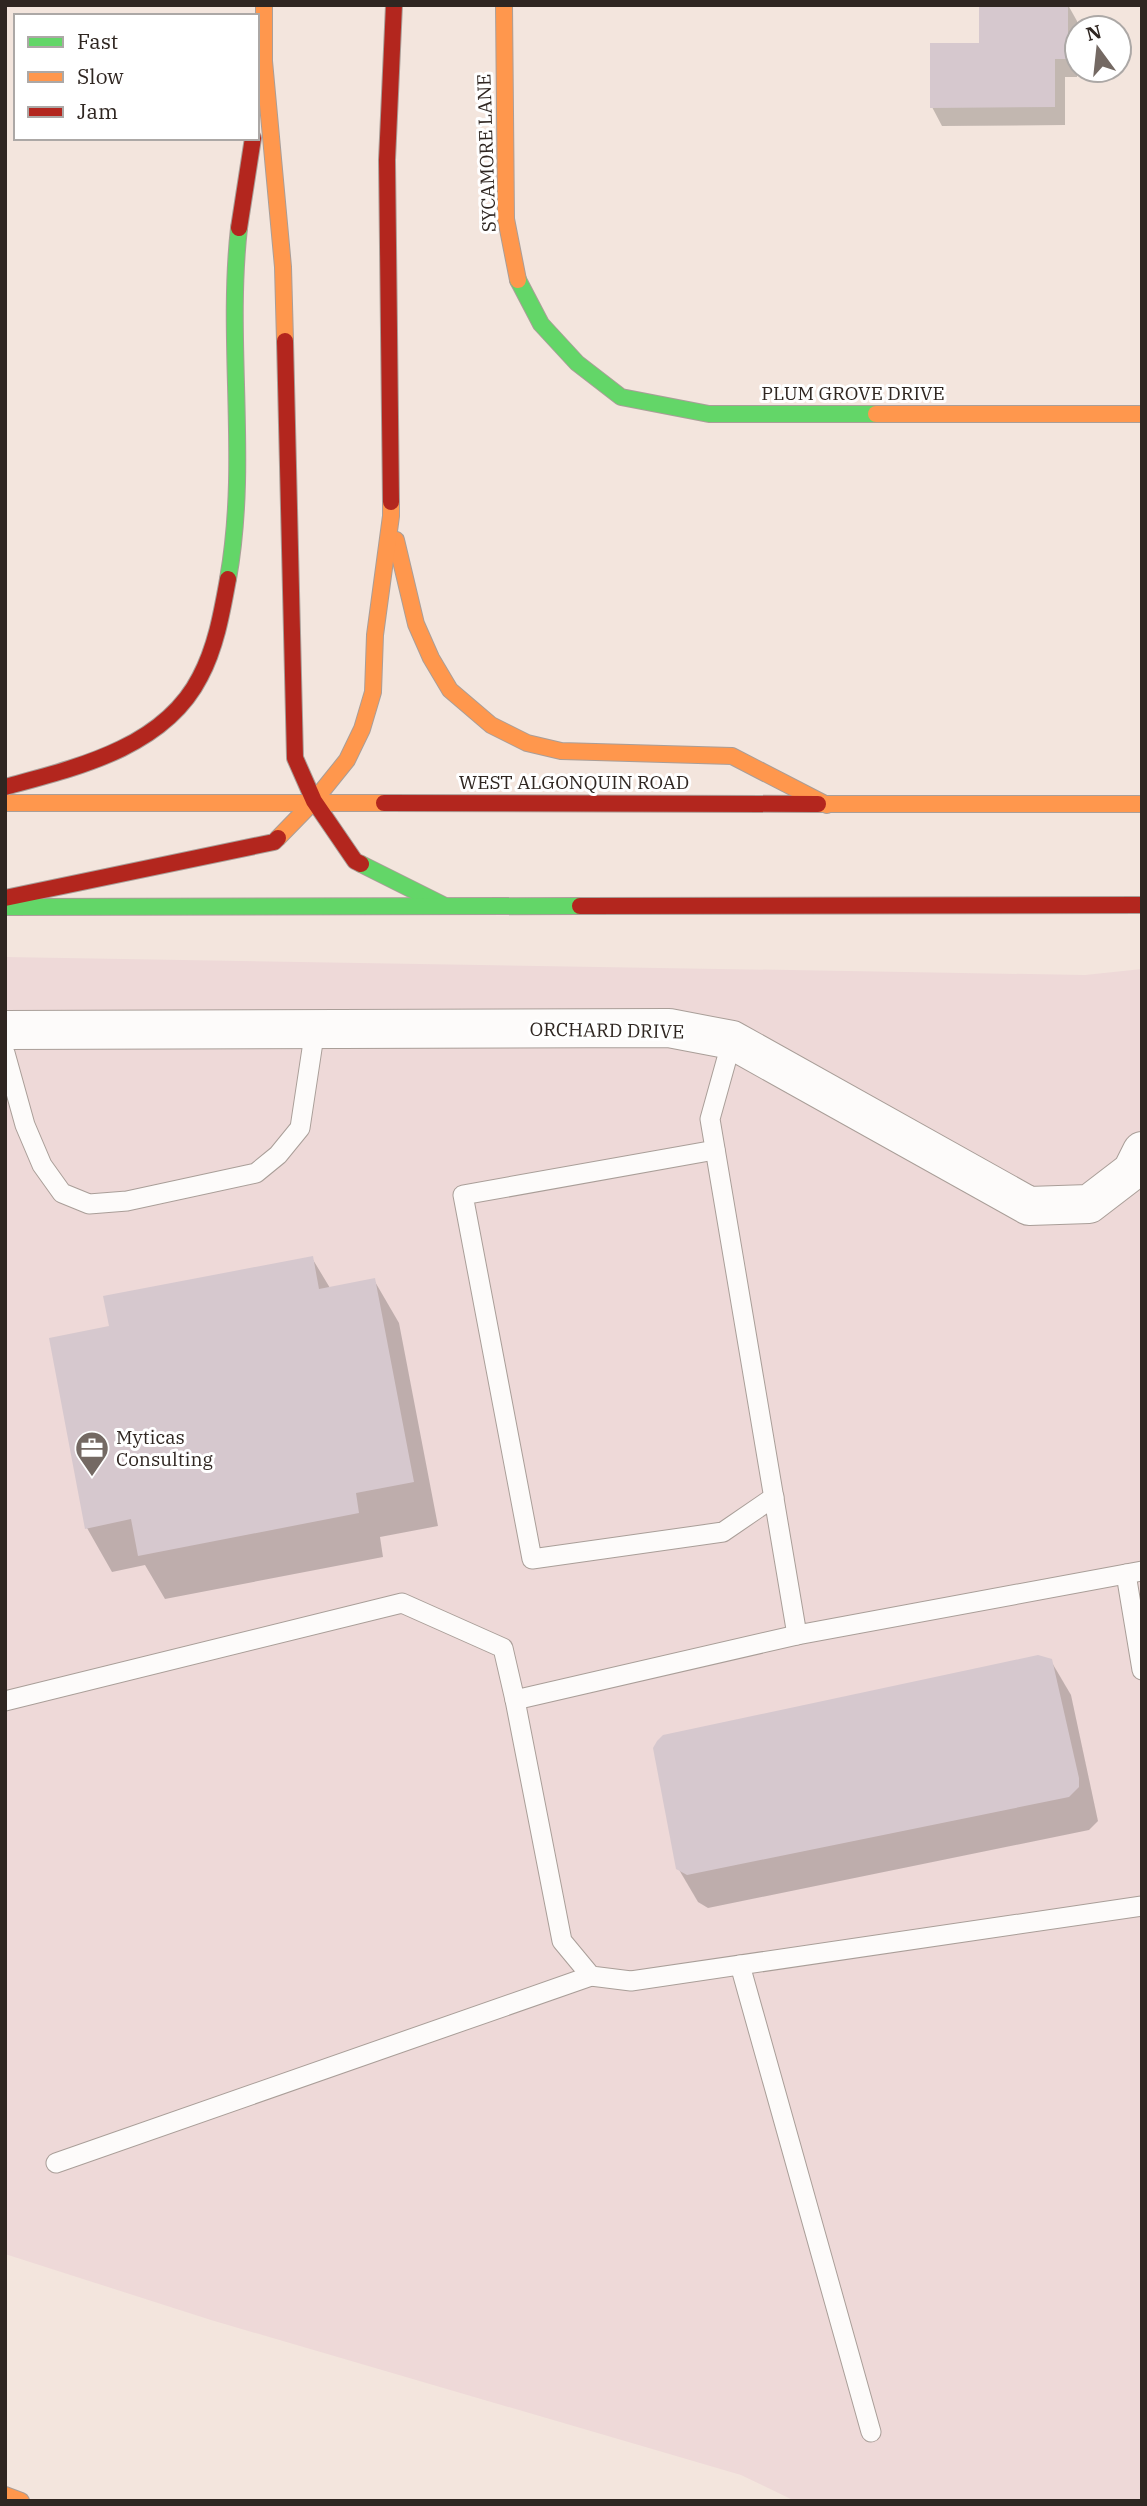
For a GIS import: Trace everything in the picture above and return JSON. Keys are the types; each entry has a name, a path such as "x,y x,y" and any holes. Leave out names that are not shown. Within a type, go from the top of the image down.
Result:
{"main road":[{"path":"264,5 264,61 283,267 295,758 314,801 355,861 443,905"},
{"path":"5,898 274,842 314,801 346,760 362,729 373,692 375,635 391,516 387,160 394,5"},
{"name":"SYCAMORE LANE","path":"504,5 506,219 517,278 541,324 577,363"},
{"path":"259,95 264,61"},
{"path":"5,787 80,766 133,744 164,721 187,697 203,673 215,640 232,564 238,496 237,247 253,140"},
{"name":"PLUM GROVE DRIVE","path":"577,363 621,397 709,414 1142,414"},
{"path":"391,516 416,624 431,658 450,690 491,725 527,743 561,751 732,756 827,805"},
{"name":"WEST ALGONQUIN ROAD","path":"5,803 314,801 827,805 1142,804"},
{"path":"5,907 1142,905"},
{"path":"5,2495 21,2501"}],"street":[{"name":"ORCHARD DRIVE","path":"5,1030 669,1028 732,1040 1029,1206 1088,1204 1132,1171 1142,1152"}],"lane":[{"path":"5,1053 25,1125 42,1166 62,1193 89,1204 127,1201 256,1173 278,1155 300,1128 315,1029"},
{"path":"732,1040 710,1119 797,1635"},
{"path":"715,1150 463,1195 532,1559 723,1532 774,1497"},
{"path":"515,1700 797,1635 1134,1573 1142,1670"},
{"path":"5,1701 402,1603 503,1648 562,1941 590,1976"},
{"path":"56,2163 590,1976 631,1981 1142,1906"},
{"path":"740,1965 871,2432"}],"shaded area":[{"path":"5,957 1085,975 1142,969 1142,2501 795,2501 741,2475 211,2320 5,2254"}],"building":[{"path":"979,5 1068,5 1068,14 1063,14 1063,59 1055,59 1055,107 930,108 930,43 979,43"},
{"path":"313,1256 319,1289 375,1278 414,1482 356,1493 359,1513 138,1556 131,1519 85,1529 49,1338 109,1326 103,1296"},
{"path":"1038,1655 1052,1659 1079,1778 1079,1787 1069,1797 687,1875 676,1869 653,1748 663,1735"}],"traffic: fast":[{"path":"228,579 237,491 235,316 239,228"},
{"path":"518,280 541,324 577,363 621,397 709,414 876,414"},
{"path":"361,864 443,905"},
{"path":"5,907 580,906"}],"traffic: slow":[{"path":"264,5 264,61 283,267 285,341"},
{"path":"504,5 506,219 518,280"},
{"path":"876,414 1142,414"},
{"path":"278,838 314,801 347,760 362,729 373,692 375,635 391,502"},
{"path":"396,540 416,624 431,658 450,690 491,725 527,743 561,751 732,756 827,805"},
{"path":"5,803 384,803"},
{"path":"818,804 1142,804"},
{"path":"5,2495 21,2501"}],"traffic: jam":[{"path":"391,502 387,160 394,5"},
{"path":"239,228 253,140"},
{"path":"285,341 295,758 314,801 355,861 361,864"},
{"path":"5,787 88,763 141,738 164,721 184,701 206,666 218,629 228,579"},
{"path":"384,803 818,804"},
{"path":"5,898 274,842 278,838"},
{"path":"580,906 1142,905"}],"place":[{"name":"Myticas Consulting","path":"92,1478"}]}
